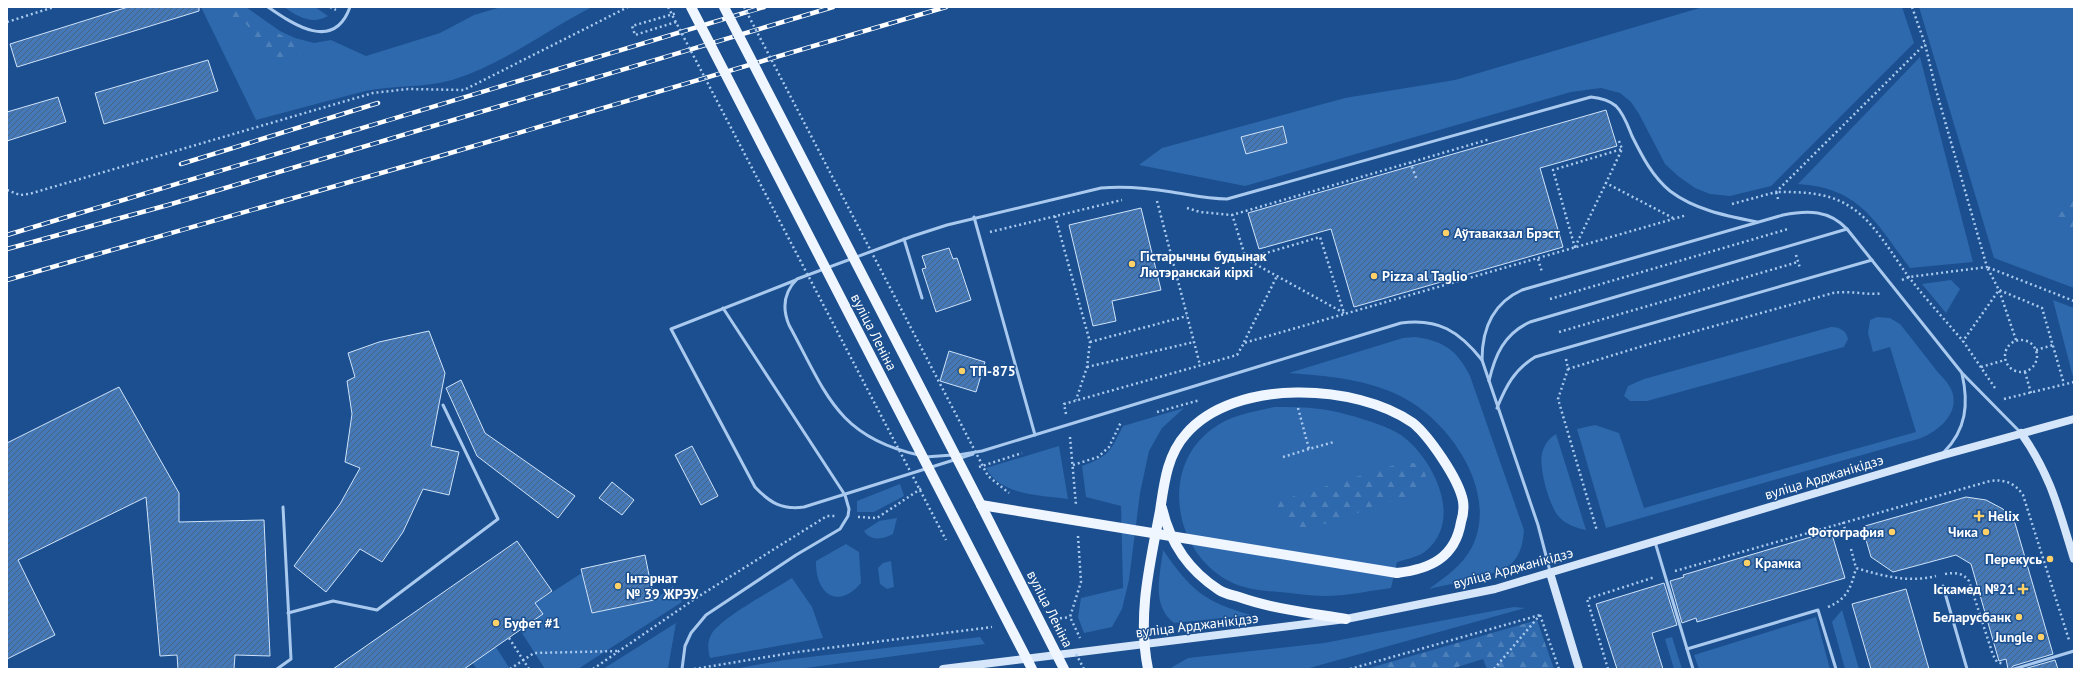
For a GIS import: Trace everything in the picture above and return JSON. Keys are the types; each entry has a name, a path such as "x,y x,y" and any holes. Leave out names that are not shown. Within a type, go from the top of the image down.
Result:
{"main road":[{"name":"вуліца Леніна","path":"724,7 1064,669"},
{"name":"вуліца Леніна","path":"686,9 1032,669"},
{"path":"981,505 1397,573 1428,567 1441,559 1452,548 1460,533 1462,501 1449,469 1434,446 1413,424 1386,409 1359,401 1325,395 1292,394 1245,399 1222,407 1201,420 1186,434 1172,455 1161,504 1145,592 1143,646 1148,669"},
{"name":"вуліца Арджанікідзэ","path":"944,669 1143,646 1346,619 1495,589 1940,456 2074,419"},
{"path":"2021,433 2035,454 2052,486 2074,559"},
{"path":"1161,504 1167,529 1180,552 1196,572 1220,591 1252,602 1346,619"},
{"path":"1550,573 1579,669"}],"lane":[{"path":"268,7 301,28 324,31 334,29 341,24 350,7"},
{"path":"1482,360 1467,342 1444,327 1420,322 1401,323 1068,424 845,495 804,507 791,509 778,506 765,498 755,487 671,329 797,279 904,239 974,217 1101,188 1118,187 1164,191 1211,199 1227,199 1584,98 1598,97 1610,102 1620,110 1645,161 1661,182 1681,198 1708,210 1756,222"},
{"path":"1550,573 1538,525 1497,408 1482,360 1482,340 1490,319 1504,300 1512,294 1546,283 1756,222 1798,212 1812,212 1835,218 1848,229 1962,372 2021,433"},
{"path":"974,217 1035,435"},
{"path":"1489,382 1496,356 1506,339 1530,322 1848,229"},
{"path":"904,239 922,298"},
{"path":"1497,408 1513,376 1523,365 1535,357 1872,260"},
{"path":"797,279 791,285 786,294 785,314 829,400 843,418 860,433 882,445 904,452 928,457 982,452"},
{"path":"682,669 686,646 691,633 706,615 796,555 840,529 848,516 850,509 845,495 723,308"},
{"path":"1940,456 1950,445 1962,423 1966,398 1962,372"},
{"path":"288,613 333,601 377,610 498,519 444,405"},
{"path":"277,669 291,659 283,507"},
{"path":"1655,540 1693,669"},
{"path":"1943,586 1967,669"},
{"path":"1687,649 1818,610 1836,669"},
{"path":"2014,669 2074,651"}],"path":[{"path":"7,22 54,7"},
{"path":"7,190 20,195 29,194 372,93 408,89 464,90 628,7"},
{"path":"668,7 947,542"},
{"path":"744,7 988,476 1010,493"},
{"path":"1912,7 1925,44 1936,90 1987,267 1999,290 2016,340"},
{"path":"676,22 635,35 632,26 686,9"},
{"path":"1244,343 1344,313 1538,259 1674,218 1776,192 1925,44"},
{"path":"1575,248 1622,149 1618,134"},
{"path":"1186,208 1200,212 1232,215 1494,138"},
{"path":"1406,148 1417,180"},
{"path":"1575,248 1553,170 1622,149"},
{"path":"1606,183 1674,218"},
{"path":"1776,192 1778,198"},
{"path":"1164,201 1156,198 1200,365"},
{"path":"979,234 1124,200"},
{"path":"1232,215 1246,259 1344,313"},
{"path":"1055,216 1090,342 1087,367 1076,400"},
{"path":"1786,223 1790,235"},
{"path":"1550,299 1788,229"},
{"path":"1246,259 1320,236 1344,313"},
{"path":"1796,255 1800,268"},
{"path":"1538,259 1542,273"},
{"path":"1559,332 1798,262"},
{"path":"1899,282 1909,277 1987,267 2074,301"},
{"path":"1077,512 1074,466 1064,404 1237,355 1277,276"},
{"path":"1999,290 2042,308 2064,384"},
{"path":"1999,290 1963,341 2003,400 2074,382"},
{"path":"1568,369 1646,345 1840,291 1875,294 1884,292"},
{"path":"1548,292 1552,306"},
{"path":"1808,293 1810,299"},
{"path":"1090,342 1187,316"},
{"path":"1557,325 1560,337"},
{"path":"2016,340 2030,342 2036,350 2036,362 2032,368 2025,372 2011,370 2005,360 2005,350 2016,340"},
{"path":"1087,367 1194,342"},
{"path":"2036,350 2053,345"},
{"path":"1566,359 1568,369 1558,399 1597,531"},
{"path":"1981,367 2005,360"},
{"path":"2025,372 2031,393"},
{"path":"1150,414 1202,400"},
{"path":"1296,403 1309,449"},
{"path":"1074,466 1098,458 1109,447 1120,422 1127,420"},
{"path":"1283,457 1334,442"},
{"path":"1608,669 1587,599 1664,574 1990,481 2010,483 2023,495 2070,646"},
{"path":"1843,522 1848,537"},
{"path":"1048,620 1070,618 1081,582 1078,528"},
{"path":"1818,610 1833,605 1846,595 1851,587 1856,568"},
{"path":"1350,669 1540,615"},
{"path":"1494,669 1540,615"},
{"path":"1540,615 1559,669"},
{"path":"988,620 995,634"},
{"path":"691,669 804,651 994,626"},
{"path":"509,638 530,669"},
{"path":"510,669 516,667 534,654 620,651"}],"green space":[{"path":"201,7 246,7 280,31 295,38 314,43 331,40 366,56 440,33 474,15 501,7 592,7 506,57 470,74 442,83 365,91 256,120"},
{"path":"222,7 241,7 264,26 295,42 299,46 300,55 295,60 290,61 283,61 271,56 256,42 247,25 227,13"},
{"path":"284,7 315,7 328,16 316,20 305,19"},
{"path":"1703,7 1902,7 1914,43 1771,186 1730,196 1710,194 1695,188 1678,176 1665,164 1639,114 1631,102 1620,93 1601,88 1571,92 1245,186 1139,165 1162,148 1345,98 1455,80"},
{"path":"1919,7 2074,7 2074,288 1994,258"},
{"path":"1920,57 1973,262 1910,268 1876,222 1852,200 1837,192 1819,187 1798,184"},
{"path":"2074,187 2074,234 2058,223 2058,212 2066,196"},
{"path":"1951,280 1960,289 1946,313 1922,284"},
{"path":"2053,300 2074,308 2074,377 2073,377"},
{"path":"1877,317 1890,318 1900,324 1950,386 1954,398 1953,406 1946,421 1940,427 1918,439 1606,528 1577,429 1595,425 1619,433 1644,508 1916,432 1890,347 1873,352 1868,333 1870,320"},
{"path":"1831,327 1839,328 1846,333 1848,339 1844,347 1647,401 1630,401 1624,396 1628,386 1644,379"},
{"path":"1415,337 1442,344 1455,353 1465,367 1470,376 1524,530 1519,552 1511,564 1484,576 1429,589 1453,571 1468,554 1479,526 1479,504 1475,483 1466,462 1453,442 1438,424 1422,409 1404,398 1377,386 1348,380 1289,373 1403,338"},
{"path":"1274,407 1303,407 1328,410 1373,422 1401,435 1413,445 1433,473 1440,489 1443,505 1443,522 1438,537 1424,552 1417,556 1397,562 1391,588 1333,596 1253,589 1229,581 1210,568 1196,551 1185,531 1180,509 1180,487 1185,465 1195,446 1212,429 1226,420"},
{"path":"1184,408 1162,428 1149,451 1140,493 1129,580 1122,609 1112,627 1084,633 1078,617 1081,598 1123,588 1121,506 1086,497 1082,466 1104,456 1112,447 1123,426"},
{"path":"1556,434 1586,530 1572,526 1559,517 1551,504 1548,495 1543,474 1542,456 1547,442"},
{"path":"1059,446 1068,499 1034,495 1011,489 1001,484 986,468"},
{"path":"1414,463 1419,465 1425,472 1426,476 1426,481 1418,493 1312,528 1294,526 1281,521 1272,513 1270,507 1275,502 1398,464"},
{"path":"900,484 904,496 874,512 857,512 857,501"},
{"path":"897,518 893,534 889,536 874,538 870,537 864,531 879,521"},
{"path":"846,544 859,552 861,583 844,596 836,597 823,589 819,582 816,561"},
{"path":"1163,550 1182,575 1200,593 1221,605 1251,615 1174,623 1162,608 1160,599 1159,580"},
{"path":"891,561 894,587 887,589 880,584 878,568 883,563"},
{"path":"582,573 592,613 654,600 673,586 682,602 578,669 545,669 520,630 535,603"},
{"path":"792,578 812,607 823,638 710,658 708,644 711,635 716,628 735,613"},
{"path":"1514,607 1525,608 1306,669 1169,669 1188,658 1324,643"},
{"path":"1842,610 1859,669 1845,669 1832,622"},
{"path":"1816,617 1830,669 1699,669 1694,655"},
{"path":"1537,620 1554,669 1487,669 1483,659 1451,669 1366,669"},
{"path":"676,623 668,668 603,669"},
{"path":"980,637 985,644 798,669 734,669 784,660"},
{"path":"1672,637 1682,669 1674,669 1665,639"},
{"path":"496,647 510,669 477,669 468,657 480,658"}],"building":[{"path":"128,7 199,7 199,11 17,67 10,44"},
{"path":"208,60 218,91 104,124 95,93"},
{"path":"58,97 66,122 7,141 7,112"},
{"path":"1606,110 1617,146 1540,168 1563,247 1354,307 1331,229 1259,249 1248,213"},
{"path":"1283,126 1287,143 1246,154 1241,137"},
{"path":"1141,208 1161,290 1112,301 1116,321 1093,326 1069,225"},
{"path":"949,248 953,259 957,258 971,300 936,312 922,269 926,268 922,256"},
{"path":"429,331 445,373 431,446 459,452 449,495 423,489 403,532 382,562 360,549 326,592 294,566 340,504 360,468 345,462 352,414 347,381 355,377 348,353 379,342"},
{"name":"ТП-875","path":"949,351 985,362 976,392 940,381"},
{"path":"461,380 485,433 575,496 558,518 477,456 446,388"},
{"path":"119,387 179,493 179,522 264,520 270,656 235,655 234,669 178,669 177,655 160,656 146,497 18,560 55,635 7,659 7,443"},
{"path":"692,446 718,496 701,505 675,455"},
{"path":"612,482 634,500 622,515 599,498"},
{"path":"1966,497 1986,500 2003,509 2015,523 2053,654 2013,666 2011,669 2008,669 2006,659 1999,661 1971,564 1956,555 1893,572 1871,557 1864,533 1866,532 1865,526"},
{"path":"1831,531 1845,578 1697,622 1696,618 1682,623 1670,581 1684,577 1683,575"},
{"path":"517,541 552,591 535,603 543,614 464,669 333,669"},
{"name":"Інтэрнат № 39 ЖРЭУ","path":"645,555 654,600 592,613 581,569"},
{"path":"1664,583 1677,625 1652,633 1663,669 1617,669 1596,604"},
{"path":"1906,589 1929,669 1871,669 1852,604"},
{"path":"2055,660 2058,669 2024,669"}],"railway":[{"path":"7,235 764,7"},
{"path":"7,249 168,205 833,7"},
{"path":"7,280 430,159 946,7"},
{"path":"181,164 378,103"}],"place":[{"name":"Аўтавакзал Брэст","path":"1446,233"},
{"name":"Гістарычны будынак Лютэранскай кірхі","path":"1132,264"},
{"name":"Pizza al Taglio","path":"1374,276"},
{"name":"ТП-875","path":"962,371"},
{"name":"Helix","path":"1979,516"},
{"name":"Фотография","path":"1892,532"},
{"name":"Чика","path":"1986,532"},
{"name":"Перекусь","path":"2050,559"},
{"name":"Крамка","path":"1747,563"},
{"name":"Інтэрнат № 39 ЖРЭУ","path":"618,586"},
{"name":"Іскамед №21","path":"2023,589"},
{"name":"Беларусбанк","path":"2019,617"},
{"name":"Буфет #1","path":"496,623"},
{"name":"Jungle","path":"2041,637"}]}
